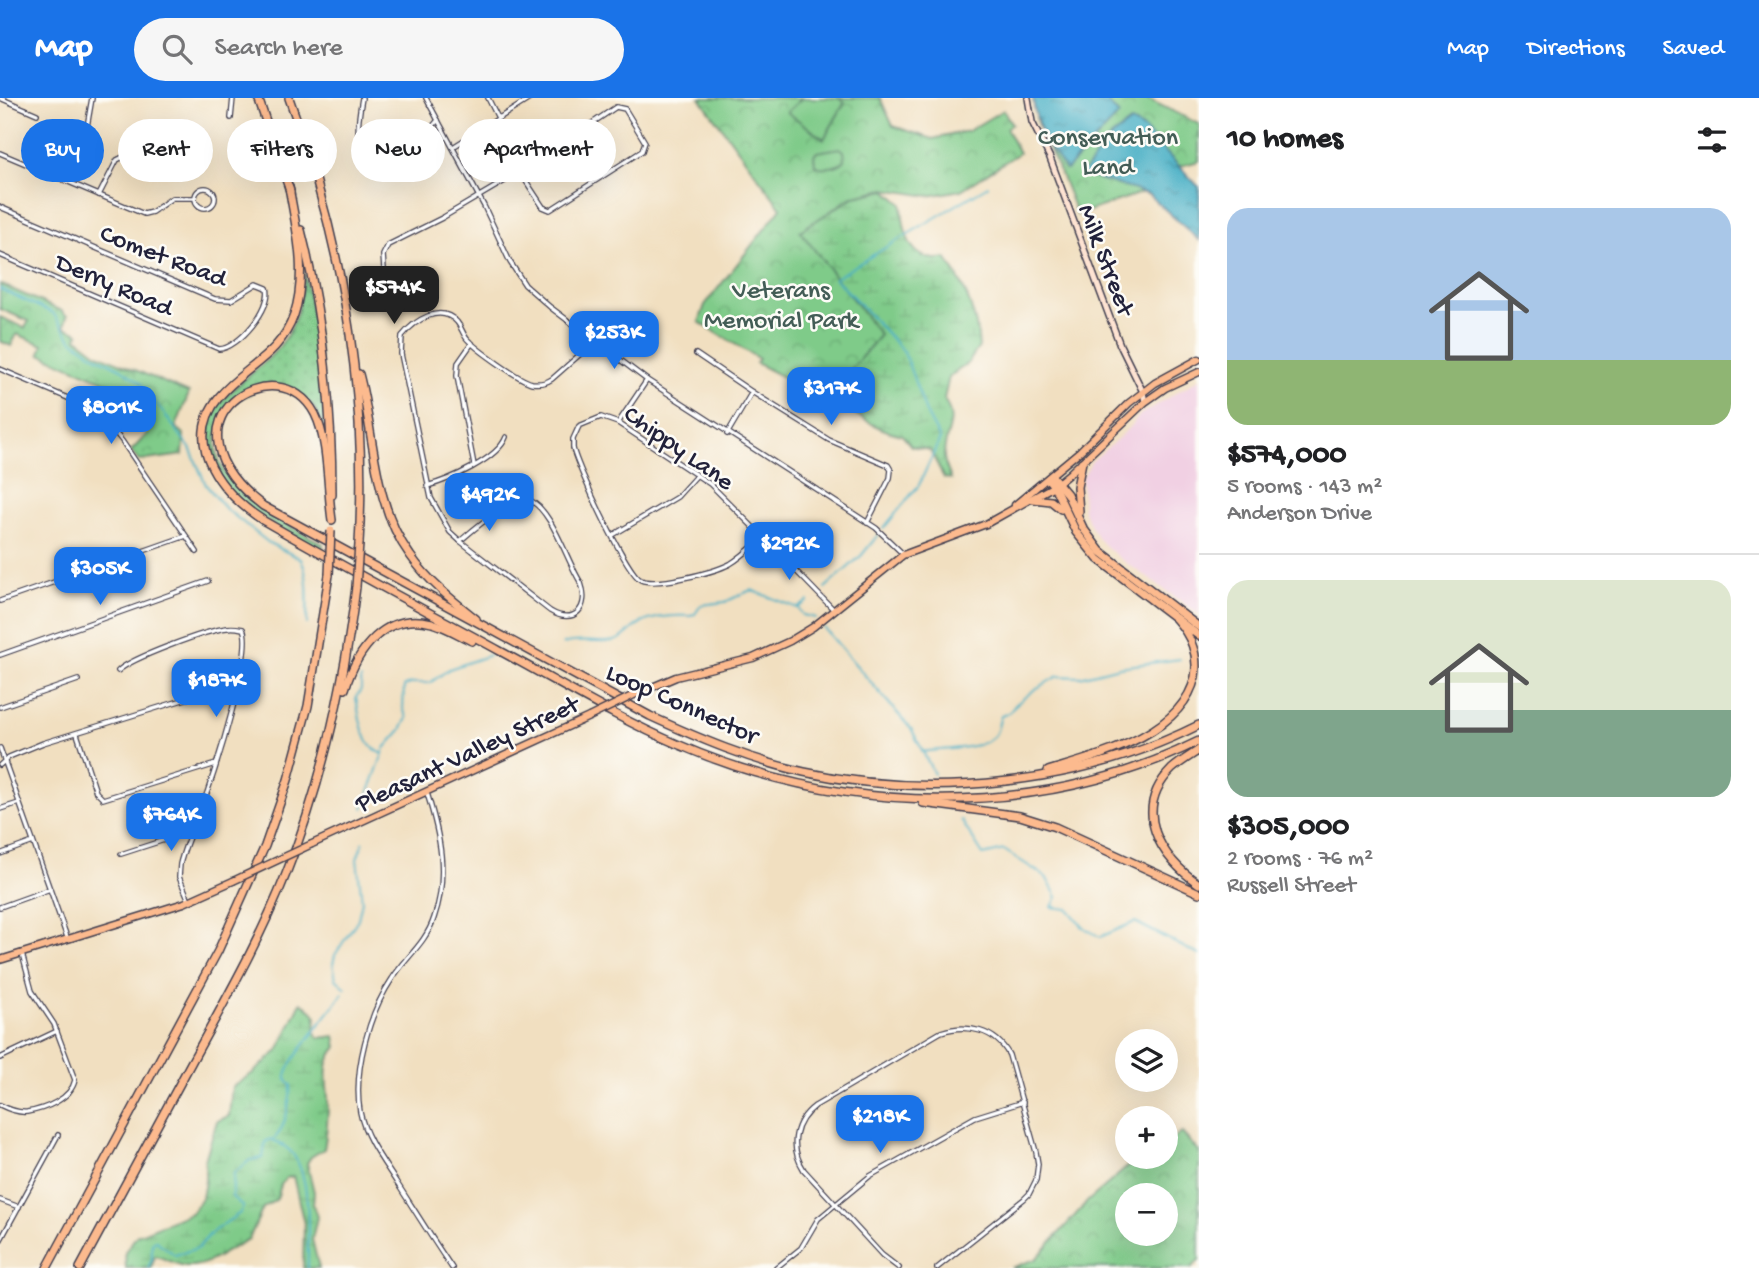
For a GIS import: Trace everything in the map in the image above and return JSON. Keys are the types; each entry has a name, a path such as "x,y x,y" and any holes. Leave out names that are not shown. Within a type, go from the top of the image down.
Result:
{"highway":[{"path":"47,1268 218,951 265,846 288,780 308,705 329,575 332,520 331,434 324,350 310,268 289,187 258,98"},
{"path":"289,98 326,212 338,260 354,355 385,504 397,534 430,580 487,629"},
{"path":"289,187 300,259 299,292 294,316 268,356 231,386 215,403 207,421 204,438 213,470 231,495 264,522 540,672"},
{"path":"335,717 348,649 359,544 361,467 354,355"},
{"path":"332,520 322,438 313,410 299,396 282,388 256,388 242,395 222,416 217,435 223,463 243,490 275,514 487,629"},
{"path":"1082,462 1077,497 1082,526"},
{"path":"1053,481 1076,532 1098,559 1199,636"},
{"path":"1053,481 1067,494 1082,526 1100,551 1199,625"},
{"path":"1033,499 1051,501 1066,514"},
{"path":"1020,779 1107,752 1173,717 1187,699 1197,673 1197,656 1193,644 1176,619"},
{"path":"80,1268 254,944 285,876 307,816 335,717 361,652 379,632 399,623 415,621 431,623 540,672"},
{"name":"Loop Connector","path":"487,629 650,716 704,741 806,772 907,785 948,785 1020,779 1122,757 1199,725"},
{"name":"Loop Connector","path":"540,672 654,734 731,765 811,787 884,797 954,800 1059,788 1109,775 1199,741"},
{"path":"1199,750 1172,769 1162,783 1154,800 1153,820 1156,837 1164,852 1184,874 1199,884"},
{"path":"884,797 1028,819 1055,827 1199,893"}],"main road":[{"name":"Pleasant Valley Street","path":"0,960 190,901 636,694 676,677 772,651 801,635 903,555 979,527 1033,499 1115,415 1143,392 1199,359"},
{"name":"Pleasant Valley Street","path":"1006,514 1082,462 1145,402 1171,385 1199,372"}],"street":[{"path":"0,98 37,114"},
{"path":"88,119 92,98"},
{"path":"231,118 233,98"},
{"path":"359,119 362,98"},
{"path":"426,98 437,119"},
{"path":"488,98 499,118"},
{"path":"452,147 531,98"},
{"name":"Milk Street","path":"1028,98 1032,122 1058,178 1125,357 1143,392 1145,402"},
{"path":"616,107 625,109 645,142 642,151 550,210 543,207 520,172 616,107"},
{"path":"445,134 518,276 542,302 647,380 883,534 903,555"},
{"path":"0,153 147,214 172,198 195,198"},
{"path":"99,195 114,163 118,160"},
{"path":"396,293 388,289 385,283 385,249 393,242 424,228 504,182"},
{"path":"205,188 213,191 215,199 212,205 205,208 198,205 195,198 198,191 205,188"},
{"name":"Comet Road","path":"0,207 217,300 231,300 255,284 265,287 268,297 253,325 229,348 214,348"},
{"name":"Derry Road","path":"0,255 214,348"},
{"path":"460,541 495,513 514,503 533,501 544,514 581,583 584,597 580,611 571,616 557,615 460,541 440,515 427,485 401,354 402,336 422,319 442,314 456,320 471,343 520,378 540,383 565,370 594,342"},
{"path":"471,343 457,369 474,464"},
{"path":"696,354 829,440 888,465 891,470 890,478 867,523"},
{"path":"0,369 98,411 122,441 197,552"},
{"path":"618,423 647,380"},
{"path":"727,434 752,392"},
{"path":"1143,392 1154,398"},
{"name":"Chippy Lane","path":"763,537 737,559 720,568 651,582 640,580 631,571 575,457 573,439 579,426 601,417 618,423 710,484 763,537 834,610"},
{"path":"427,485 443,481 500,449 506,437"},
{"path":"613,535 677,497 696,475"},
{"path":"0,601 186,536"},
{"path":"0,655 208,581"},
{"path":"118,671 141,657 220,629 243,629 246,641 237,687 216,764 179,871 181,884 190,901"},
{"path":"0,707 78,680"},
{"path":"2,763 25,750 77,733 212,691 237,687"},
{"path":"77,733 96,792 103,799 216,764"},
{"path":"0,748 2,763 68,941"},
{"path":"426,791 442,858 439,901 425,938 392,978 376,1010 359,1074 360,1113 374,1146 452,1268"},
{"path":"0,809 19,803"},
{"path":"121,855 192,831"},
{"path":"0,854 33,842"},
{"path":"0,907 50,889"},
{"path":"0,1105 18,1112 27,1112 66,1097 73,1089 75,1080 57,1031 32,991 22,954"},
{"path":"899,1268 882,1255 799,1161 795,1140 801,1119 815,1105 941,1032 971,1028 989,1034 1002,1044 1012,1062 1038,1164 1033,1187 1024,1199 937,1268"},
{"path":"0,1058 57,1031"},
{"path":"776,1268 798,1251 814,1224 835,1204 880,1169 964,1122 1023,1102"},
{"path":"0,1241 58,1135"},
{"path":"0,1200 19,1207"}],"shaded area":[{"path":"1199,379 1199,614 1118,557 1098,539 1083,510 1082,478 1092,461 1141,414"}],"green space":[{"name":"Veterans Memorial Park","path":"700,98 880,98 893,126 933,139 968,131 1003,110 1012,124 1006,128 1019,153 961,190 929,196 885,189 854,196 800,231 880,335 828,397 806,378 811,392 756,363 759,359 699,322 705,305 781,208"},
{"path":"802,98 838,98 845,102 824,139 787,112"},
{"name":"Conservation Land","path":"1034,98 1146,98 1199,124 1199,161 1177,167 1158,201 1144,192 1077,215 1037,123"},
{"path":"840,148 844,151 845,160 835,166 815,165 814,155 817,152"},
{"path":"886,190 902,204 904,225 916,251 934,259 946,258 964,289 976,323 979,347 968,363 949,377 944,399 951,422 944,459 951,479 944,478 930,450 911,446 902,435 886,431 857,415 792,358 777,244 854,197"},
{"path":"304,272 319,350 327,445 319,418 309,403 293,393 267,385 230,403 219,428 216,444 219,461 228,477 241,491 256,505 323,544 323,552 252,512 239,501 217,471 211,458 208,437 211,420 218,406 270,357 287,335 298,309"},
{"path":"0,284 62,311 67,316 64,327 79,333 77,338 98,354 189,393 176,427 184,434 183,455 139,461 131,451 153,428 132,393 40,354 43,345 17,334 11,346 0,341 0,317 25,328 29,321 0,309"},
{"path":"301,1002 316,1015 315,1032 318,1038 335,1036 337,1047 329,1059 326,1071 328,1111 324,1149 307,1163 317,1217 312,1239 319,1268 303,1268 304,1224 293,1176 286,1178 281,1185 277,1199 263,1208 249,1239 220,1256 188,1266 155,1256 151,1268 126,1268 125,1252 137,1235 191,1213 202,1198 205,1160 217,1121 229,1116 232,1087 278,1051"},
{"path":"1182,1133 1199,1152 1199,1260 1191,1268 1011,1268 1036,1259 1088,1201 1125,1169 1178,1169 1178,1135"}],"water":[{"path":"1033,98 1104,98 1119,115 1066,170 1044,136"},
{"path":"1131,122 1143,128 1199,187 1199,240 1148,194 1082,174 1113,135"}],"waterway":[{"path":"883,529 919,485 940,439 927,415 904,352 835,278 988,186"},
{"path":"0,289 53,313 71,339 140,382 190,448 206,485 226,509 269,543 301,559 307,583 307,624"},
{"path":"825,588 861,556 878,535"},
{"path":"563,644 613,641 647,621 666,616 691,616 701,605 725,602 751,590 798,608 808,601"},
{"path":"798,608 803,615 816,618"},
{"path":"824,628 912,730 934,774"},
{"path":"363,808 385,748 401,730 407,718 403,709 404,686 430,683 449,669 490,655"},
{"path":"922,752 969,747 987,741 996,733 1001,716 1009,713 1034,690 1058,676 1080,677 1119,667 1180,659"},
{"path":"361,679 361,690 356,697 360,721 366,737 381,753"},
{"path":"961,820 983,855 1004,850 1046,877 1057,897 1052,907 1068,909 1083,927 1100,937 1135,922 1199,955"},
{"path":"346,988 336,979 333,964 335,955 358,919 362,901 357,859 363,842"},
{"path":"274,1139 282,1128 288,1106 291,1085 286,1077 288,1069 343,993"},
{"path":"148,1268 152,1259 152,1243 155,1240 175,1255 198,1248 212,1232 240,1213 243,1206 232,1197 234,1173 250,1160 263,1158 265,1142 271,1139 293,1154 304,1179 308,1209 308,1268"}]}
